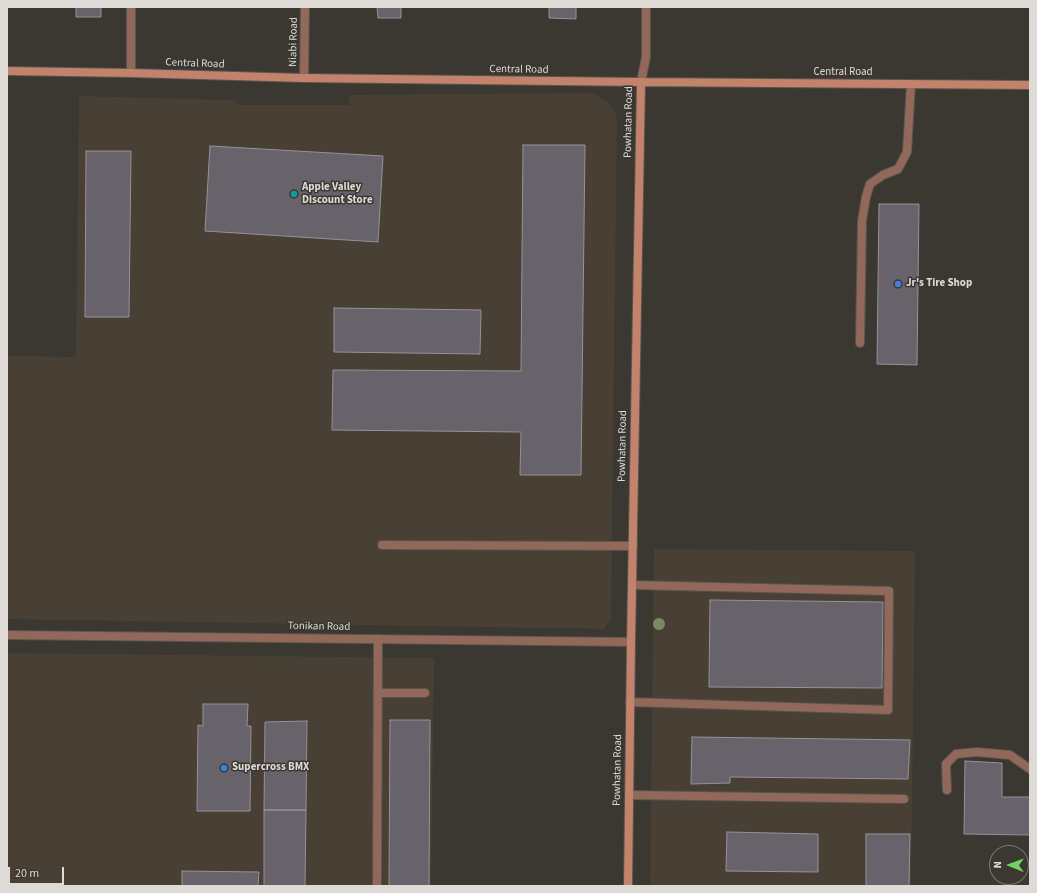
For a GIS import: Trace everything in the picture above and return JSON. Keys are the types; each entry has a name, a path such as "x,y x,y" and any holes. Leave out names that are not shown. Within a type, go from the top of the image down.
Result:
{"main road":[{"name":"Central Road","path":"7,71 304,78 641,82 1030,84"},
{"name":"Powhatan Road","path":"628,886 641,82"}],"street":[{"path":"131,7 131,73"},
{"name":"Niabi Road","path":"304,78 305,7"},
{"name":"Powhatan Road","path":"641,82 646,56 646,7"},
{"path":"860,343 862,221 866,197 870,184 883,175 898,169 907,152 911,84"},
{"path":"382,545 633,546"},
{"path":"630,702 888,710 889,591 632,584"},
{"name":"Tonikan Road","path":"7,635 631,642"},
{"path":"377,886 378,639"},
{"path":"378,693 425,693"},
{"path":"947,790 946,764 956,754 977,752 1010,755 1030,769"},
{"path":"629,795 904,799"}],"shaded area":[{"path":"593,93 608,102 615,111 617,119 611,618 604,629 7,619 7,356 76,357 79,96 233,100 239,105 349,105 349,95"},
{"path":"654,549 915,551 911,886 650,886"},
{"path":"7,653 434,658 431,886 7,886"}],"building":[{"path":"76,7 101,7 101,17 76,17"},
{"path":"377,7 401,7 401,18 378,18"},
{"path":"549,7 576,7 576,19 549,18"},
{"path":"523,145 585,145 581,475 520,475 521,432 332,430 333,370 521,371"},
{"name":"Apple Valley Discount Store","path":"210,146 383,156 378,242 205,231"},
{"path":"86,151 131,151 129,317 85,317"},
{"name":"Jr's Tire Shop","path":"879,204 919,204 917,365 877,364"},
{"path":"334,308 481,310 480,354 334,352"},
{"path":"710,600 883,602 882,688 709,687"},
{"name":"Supercross BMX","path":"203,704 248,704 247,726 251,726 250,811 197,811 198,725 203,726"},
{"path":"390,720 430,720 429,886 389,886"},
{"path":"307,721 306,810 264,810 265,722"},
{"path":"692,737 910,740 908,779 730,777 730,783 691,784"},
{"path":"965,761 1002,763 1002,797 1030,797 1030,835 964,834"},
{"path":"264,810 306,810 305,886 264,886"},
{"path":"727,832 818,834 818,872 726,871"},
{"path":"866,834 910,834 909,886 866,886"},
{"path":"182,871 259,872 258,886 182,886"}],"place":[{"name":"Apple Valley Discount Store","path":"294,194"},
{"name":"Jr's Tire Shop","path":"898,284"},
{"name":"Supercross BMX","path":"224,768"}]}
